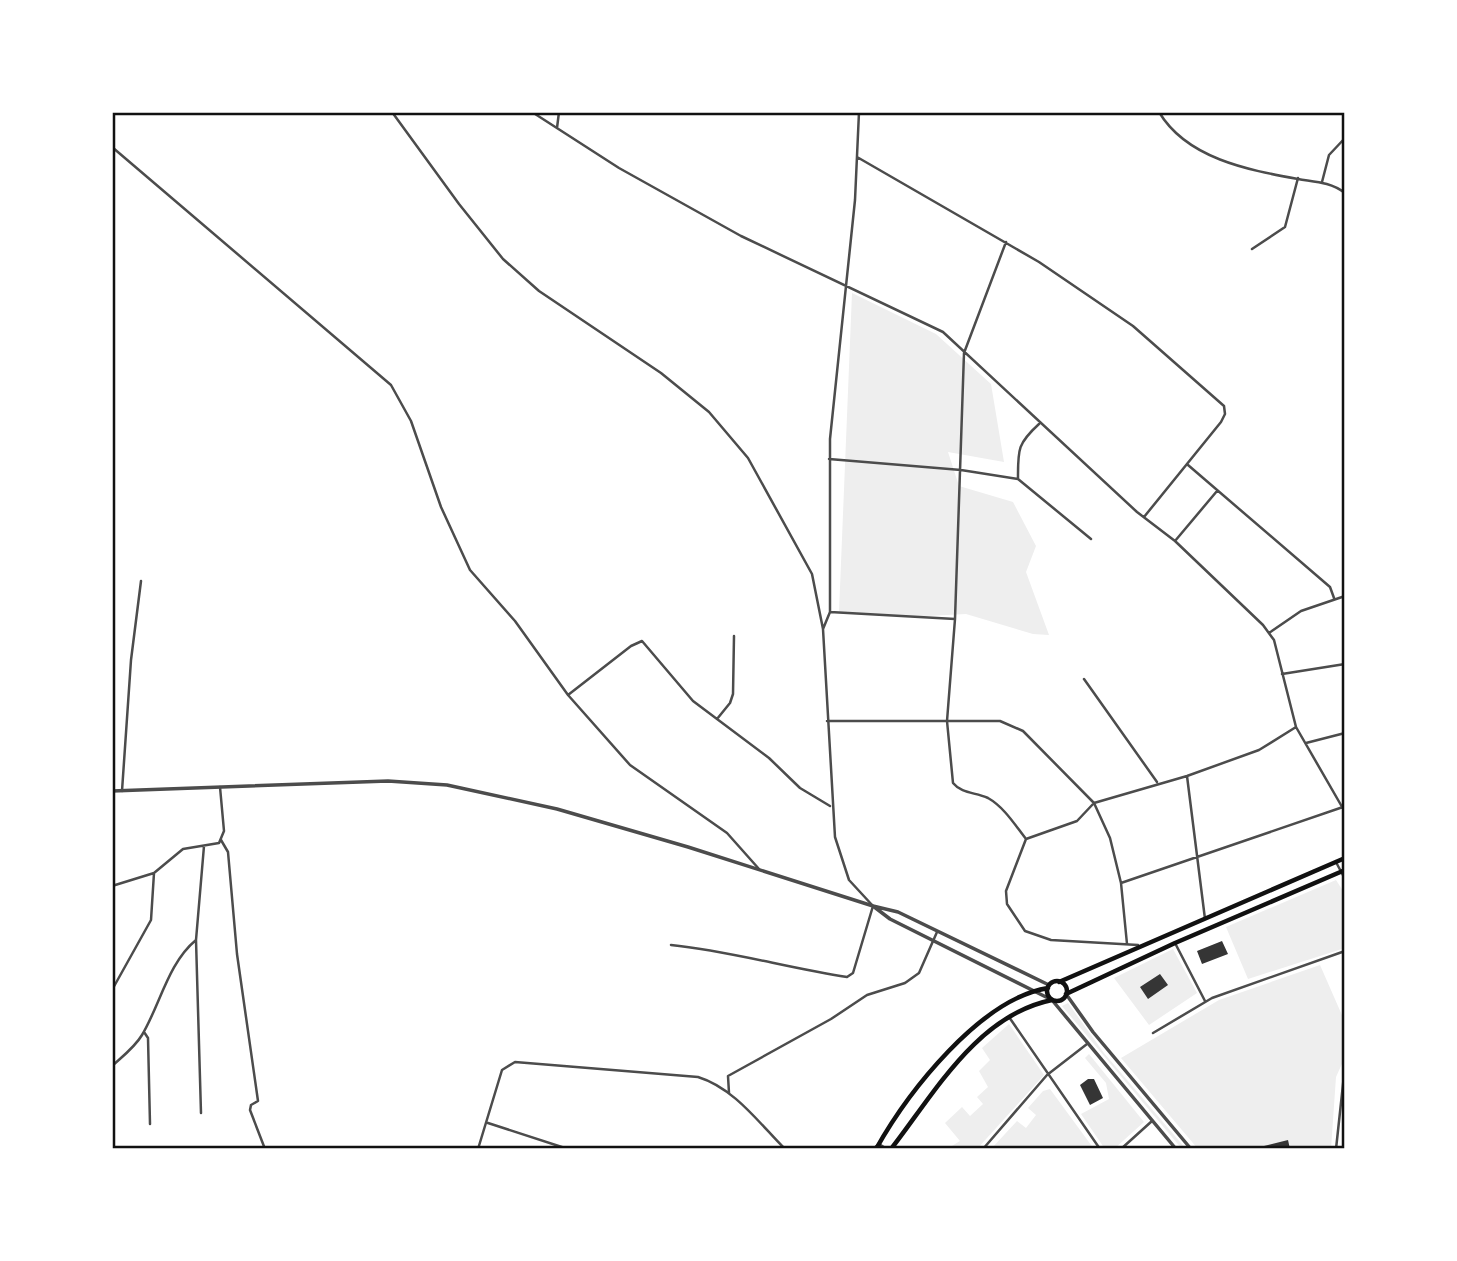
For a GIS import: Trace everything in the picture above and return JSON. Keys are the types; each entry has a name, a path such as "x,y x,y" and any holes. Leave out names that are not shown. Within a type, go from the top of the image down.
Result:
{"main road":[{"path":"876,1147 951,1050 986,1018 1033,990 1059,982 1138,945 1345,858"},
{"path":"889,1149 964,1055 1009,1017 1052,1000 1060,1000 1066,994 1175,943 1343,871"},
{"path":"1059,982 1066,988 1066,994"},
{"path":"1048,986 1052,1000"}],"street":[{"path":"392,112 452,195 503,259 539,291 661,373 709,412 748,458 812,574 823,629 835,837 849,880 873,906 933,941 1052,1000 1176,1149"},
{"path":"532,112 619,168 741,236 943,332 1144,517 1175,541 1269,633 1274,640 1296,727 1345,812"},
{"path":"557,128 559,112"},
{"path":"823,629 831,612 829,459 859,112"},
{"path":"1159,112 1179,136 1216,158 1322,182 1345,193"},
{"path":"1322,182 1329,155 1338,141 1345,138"},
{"path":"112,147 391,385 411,421 441,508 470,570 515,621 568,695 630,765 727,833 759,869"},
{"path":"857,157 1006,242 1133,326 1224,405 1225,414 1221,422 1144,517"},
{"path":"1252,249 1285,227 1298,178"},
{"path":"1006,242 964,353 955,619 947,721 953,783 959,790 981,795 997,804 1026,839"},
{"path":"1018,479 1018,448 1040,423"},
{"path":"829,459 961,470 1018,479 1091,539"},
{"path":"1187,464 1330,587 1334,598"},
{"path":"1175,541 1217,491"},
{"path":"122,791 131,660 141,581"},
{"path":"1269,633 1301,611 1345,596"},
{"path":"831,612 955,619"},
{"path":"717,719 730,703 733,694 734,636"},
{"path":"568,695 631,646 642,641 693,701 769,758 800,788 832,807"},
{"path":"1282,674 1345,664"},
{"path":"1084,679 1157,783"},
{"path":"827,721 1000,721 1016,725 1094,803 1110,838 1121,883 1127,944"},
{"path":"1138,945 1051,940 1025,931 1007,904 1006,891 1026,839 1077,821 1094,803 1187,776 1259,750 1296,727"},
{"path":"1306,743 1345,733"},
{"path":"1187,776 1195,858 1205,919"},
{"path":"112,791 388,781 447,785 557,809 898,912 1048,986"},
{"path":"219,787 224,831 221,840 228,852 237,954 258,1101 250,1106 250,1110 265,1149"},
{"path":"1121,883 1343,807"},
{"path":"112,886 154,873 183,849 221,840"},
{"path":"201,1113 196,940 204,846"},
{"path":"1336,862 1345,879"},
{"path":"112,990 151,920 154,873"},
{"path":"671,945 706,948 781,967 847,977 853,973 873,906"},
{"path":"729,1093 728,1076 831,1019 867,995 905,983 919,973 937,932"},
{"path":"112,1066 133,1047 144,1032 167,982 196,940"},
{"path":"1175,943 1205,1001"},
{"path":"1153,1033 1205,1001 1345,951"},
{"path":"1066,994 1093,1032 1191,1149"},
{"path":"1009,1017 1100,1149"},
{"path":"144,1032 148,1038 150,1124"},
{"path":"983,1149 1047,1075 1087,1044"},
{"path":"478,1149 502,1070 515,1062 698,1077 729,1093 785,1149"},
{"path":"1336,1149 1345,1066"},
{"path":"1121,1149 1152,1121"},
{"path":"488,1123 568,1149"},
{"path":"876,1147 889,1149"}],"shaded area":[{"path":"852,293 936,334 991,384 1004,462 948,452 959,486 1013,502 1036,546 1026,572 1049,635 1033,634 966,614 908,617 839,612"},
{"path":"1336,880 1345,894 1345,948 1248,979 1226,927"},
{"path":"1173,949 1197,993 1149,1025 1114,978"},
{"path":"1320,965 1345,1022 1345,1057 1336,1077 1331,1149 1198,1149 1121,1058 1219,1000"},
{"path":"1068,1003 1104,1053 1186,1149 1182,1149 1062,1006"},
{"path":"1009,1024 1044,1075 977,1149 947,1149 960,1141 945,1123 962,1107 970,1116 983,1104 977,1097 988,1087 979,1071 990,1060 982,1048"},
{"path":"1089,1054 1144,1122 1114,1149 1105,1149 1081,1114 1109,1099 1106,1083 1085,1058"},
{"path":"1050,1089 1094,1149 991,1149 1017,1121 1026,1128 1036,1115 1028,1108 1043,1091"}],"building":[{"path":"1222,941 1228,954 1202,964 1197,951"},
{"path":"1160,974 1168,985 1148,999 1140,987"},
{"path":"1088,1079 1094,1079 1103,1098 1090,1105 1080,1085"},
{"path":"1288,1140 1290,1149 1265,1149 1264,1146"}]}
